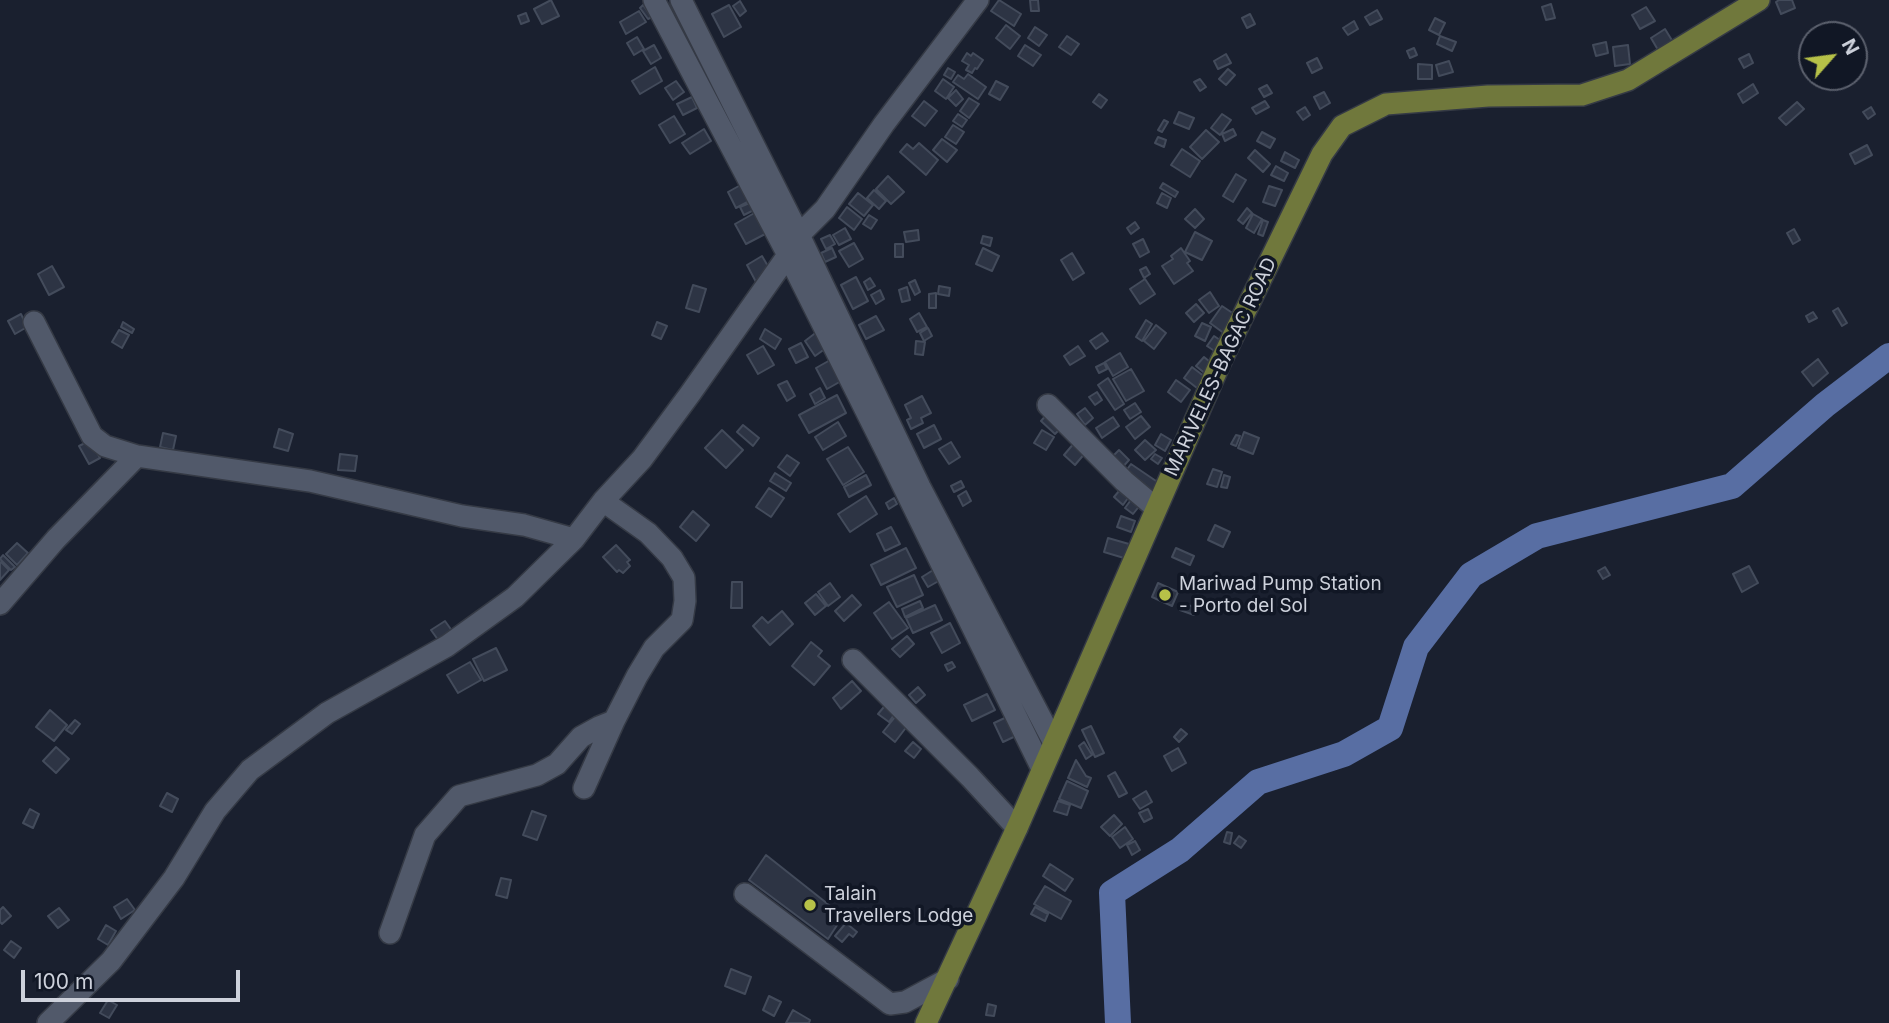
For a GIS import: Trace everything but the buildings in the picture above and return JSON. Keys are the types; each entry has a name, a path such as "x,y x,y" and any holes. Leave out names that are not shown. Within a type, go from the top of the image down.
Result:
{"main road":[{"name":"MARIVELES-BAGAC ROAD","path":"926,1023 1017,828 1221,361 1322,154 1342,125 1386,104 1488,96 1582,95 1628,80 1759,0"}],"street":[{"path":"654,0 788,255 1042,769"},
{"path":"681,0 799,235 920,487 1054,743"},
{"path":"48,1023 111,961 174,878 215,811 250,770 327,713 447,646 515,597 574,539 603,501 642,459 788,255 799,235 825,209 884,124 978,0"},
{"path":"34,322 92,436 105,446 137,456 310,481 462,516 524,524 574,539"},
{"path":"1048,405 1124,481 1156,508"},
{"path":"0,604 55,539 137,456"},
{"path":"584,788 636,676 654,648 682,620 685,586 684,578 673,558 648,533 603,501"},
{"path":"853,660 1017,828"},
{"path":"390,933 425,835 459,796 537,775 557,764 581,737 614,722"},
{"path":"745,894 890,1004 905,1002 948,979"}],"waterway":[{"path":"1118,1023 1112,893 1180,850 1258,782 1344,754 1390,728 1416,647 1471,575 1537,536 1732,486 1825,405 1889,356"}],"place":[{"name":"Mariwad Pump Station - Porto del Sol","path":"1165,595"},
{"name":"Talain Travellers Lodge","path":"810,905"}]}
